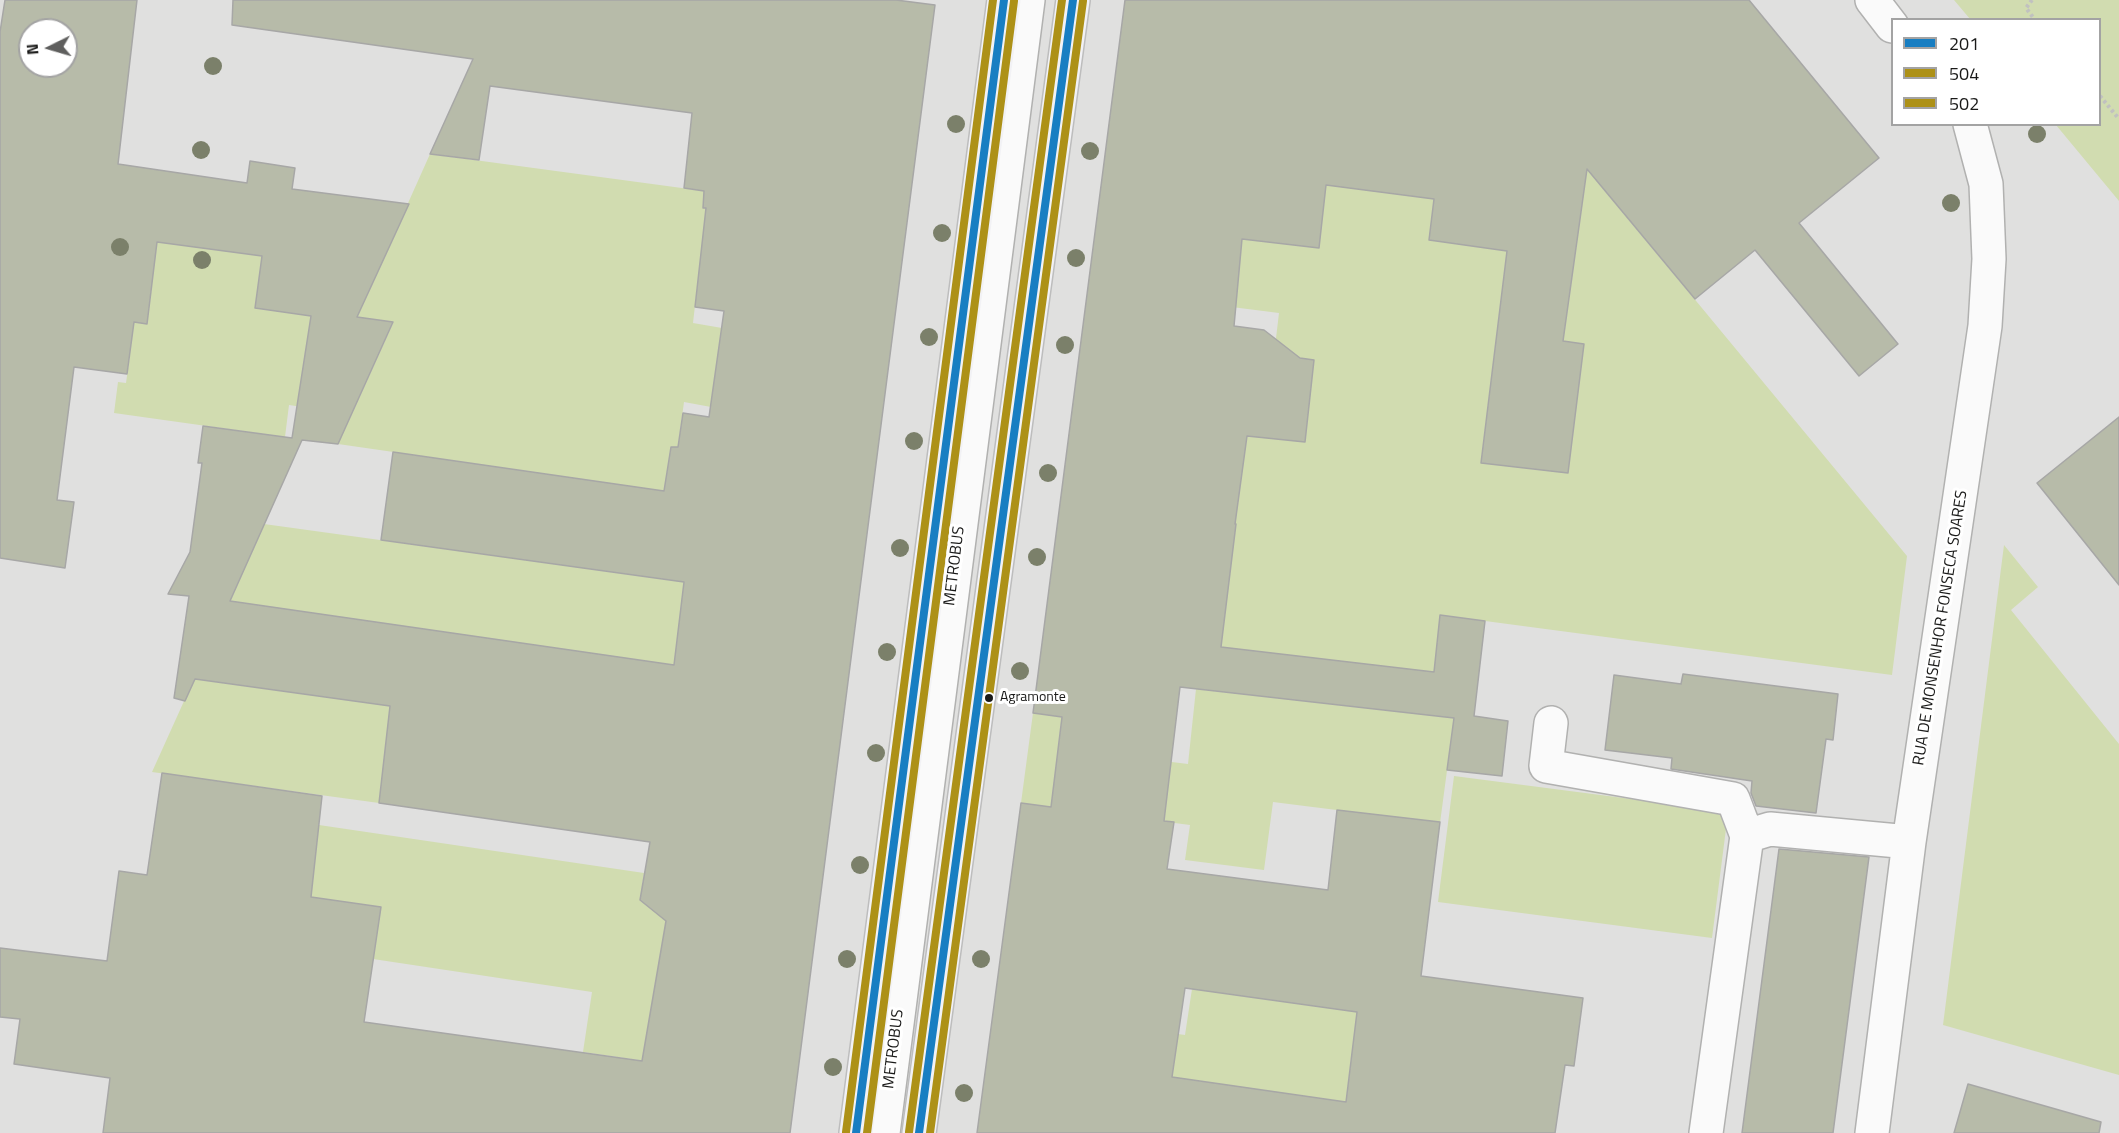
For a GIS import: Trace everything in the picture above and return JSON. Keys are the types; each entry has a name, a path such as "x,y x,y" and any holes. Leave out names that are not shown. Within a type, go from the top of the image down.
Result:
{"main road":[{"path":"856,1133 1004,0"},
{"path":"919,1133 1073,0"}],"street":[{"name":"METROBUS","path":"883,1133 1028,0"},
{"path":"1872,0 1891,24"},
{"name":"RUA DE MONSENHOR FONSECA SOARES","path":"1872,1133 1909,842 1985,326 1989,259 1986,184 1971,126"},
{"path":"1551,723 1546,766 1733,799 1747,836 1706,1133"},
{"path":"1747,836 1770,829 1909,842"}],"path":[{"path":"2032,0 2026,8 2034,18"},
{"path":"2101,97 2119,119"}],"green space":[{"path":"1954,0 2119,0 2119,201 2057,126 2101,126 2101,18 1969,18"},
{"path":"430,154 704,191 703,208 723,210 698,279 693,323 722,328 711,407 684,402 678,447 671,447 664,491 338,444 393,323 357,317"},
{"path":"1587,169 1907,556 1892,675 1440,615 1434,672 1202,645 1206,598 1050,580 1052,571 1200,430 1305,442 1314,360 1274,355 1279,313 1216,305 1242,239 1319,248 1250,175 1434,199 1429,240 1507,251 1481,462 1567,473 1563,341"},
{"path":"153,241 262,256 256,308 311,316 316,409 289,405 285,437 114,413 118,382 126,383 130,354 77,346 108,319 147,324"},
{"path":"264,524 684,582 674,665 230,601"},
{"path":"2004,545 2038,587 2011,610 2119,744 2119,1075 1943,1025"},
{"path":"194,679 680,746 385,751 379,803 152,772"},
{"path":"1196,689 1454,718 1440,823 1273,802 1264,870 1185,860 1190,825 1021,803 1033,713 1062,717 1058,748 1188,764"},
{"path":"1454,776 1716,810 1727,821 1712,938 1438,902"},
{"path":"319,825 644,873 640,901 668,906 796,1083 583,1052 592,992 373,959 381,907 309,897"},
{"path":"1192,989 1414,1020 1408,1066 1351,1059 1346,1102 1172,1077 1178,1034 1185,1035"}],"building":[{"path":"5,0 137,0 118,164 247,183 250,161 295,168 292,189 409,204 357,317 393,322 338,444 302,440 230,601 674,665 684,582 381,540 393,452 664,491 671,447 678,447 683,413 709,417 724,311 695,307 706,208 703,208 704,191 684,188 692,113 490,86 479,160 430,154 473,59 232,25 233,0 896,0 935,5 790,1133 103,1133 110,1078 14,1064 20,1019 0,1017 0,948 107,961 119,871 147,875 162,773 322,796 311,897 381,907 364,1022 642,1061 666,921 640,900 650,842 379,803 390,706 195,679 185,701 174,698 189,596 168,594 190,552 202,463 198,463 203,426 292,438 311,316 255,308 262,256 157,242 147,324 134,322 127,374 74,367 57,500 74,502 65,568 0,558 0,32"},
{"path":"1125,0 1749,0 1879,158 1799,223 1898,344 1859,376 1755,250 1695,299 1587,169 1563,341 1584,344 1568,473 1481,463 1507,251 1429,240 1434,199 1326,185 1319,248 1242,239 1234,326 1264,330 1300,358 1314,360 1305,442 1247,436 1221,647 1434,672 1440,615 1485,621 1474,716 1508,721 1502,776 1447,770 1454,718 1180,687 1164,821 1174,822 1167,869 1328,890 1337,810 1440,822 1421,976 1583,998 1574,1066 1565,1065 1555,1133 977,1133 1021,803 1051,807 1062,717 1033,713","holes":["1185,988 1357,1012 1346,1102 1172,1077"]},
{"path":"2119,417 2119,585 2037,483"},
{"path":"1683,674 1838,694 1833,740 1826,739 1816,813 1756,806 1751,793 1752,781 1671,769 1672,758 1605,750 1614,675 1681,684"},
{"path":"1779,849 1869,857 1833,1133 1742,1133"},
{"path":"1968,1084 2101,1122 2099,1133 1954,1133"}],"transit line":[{"name":"502","path":"846,1132 993,0"},
{"name":"201","path":"856,1133 1004,0"},
{"name":"502","path":"909,1132 1062,0"},
{"name":"201","path":"919,1133 1073,0"},
{"name":"504","path":"867,1133 1014,1"},
{"name":"504","path":"930,1133 1083,1"}],"place":[{"name":"Agramonte","path":"989,698"}]}
